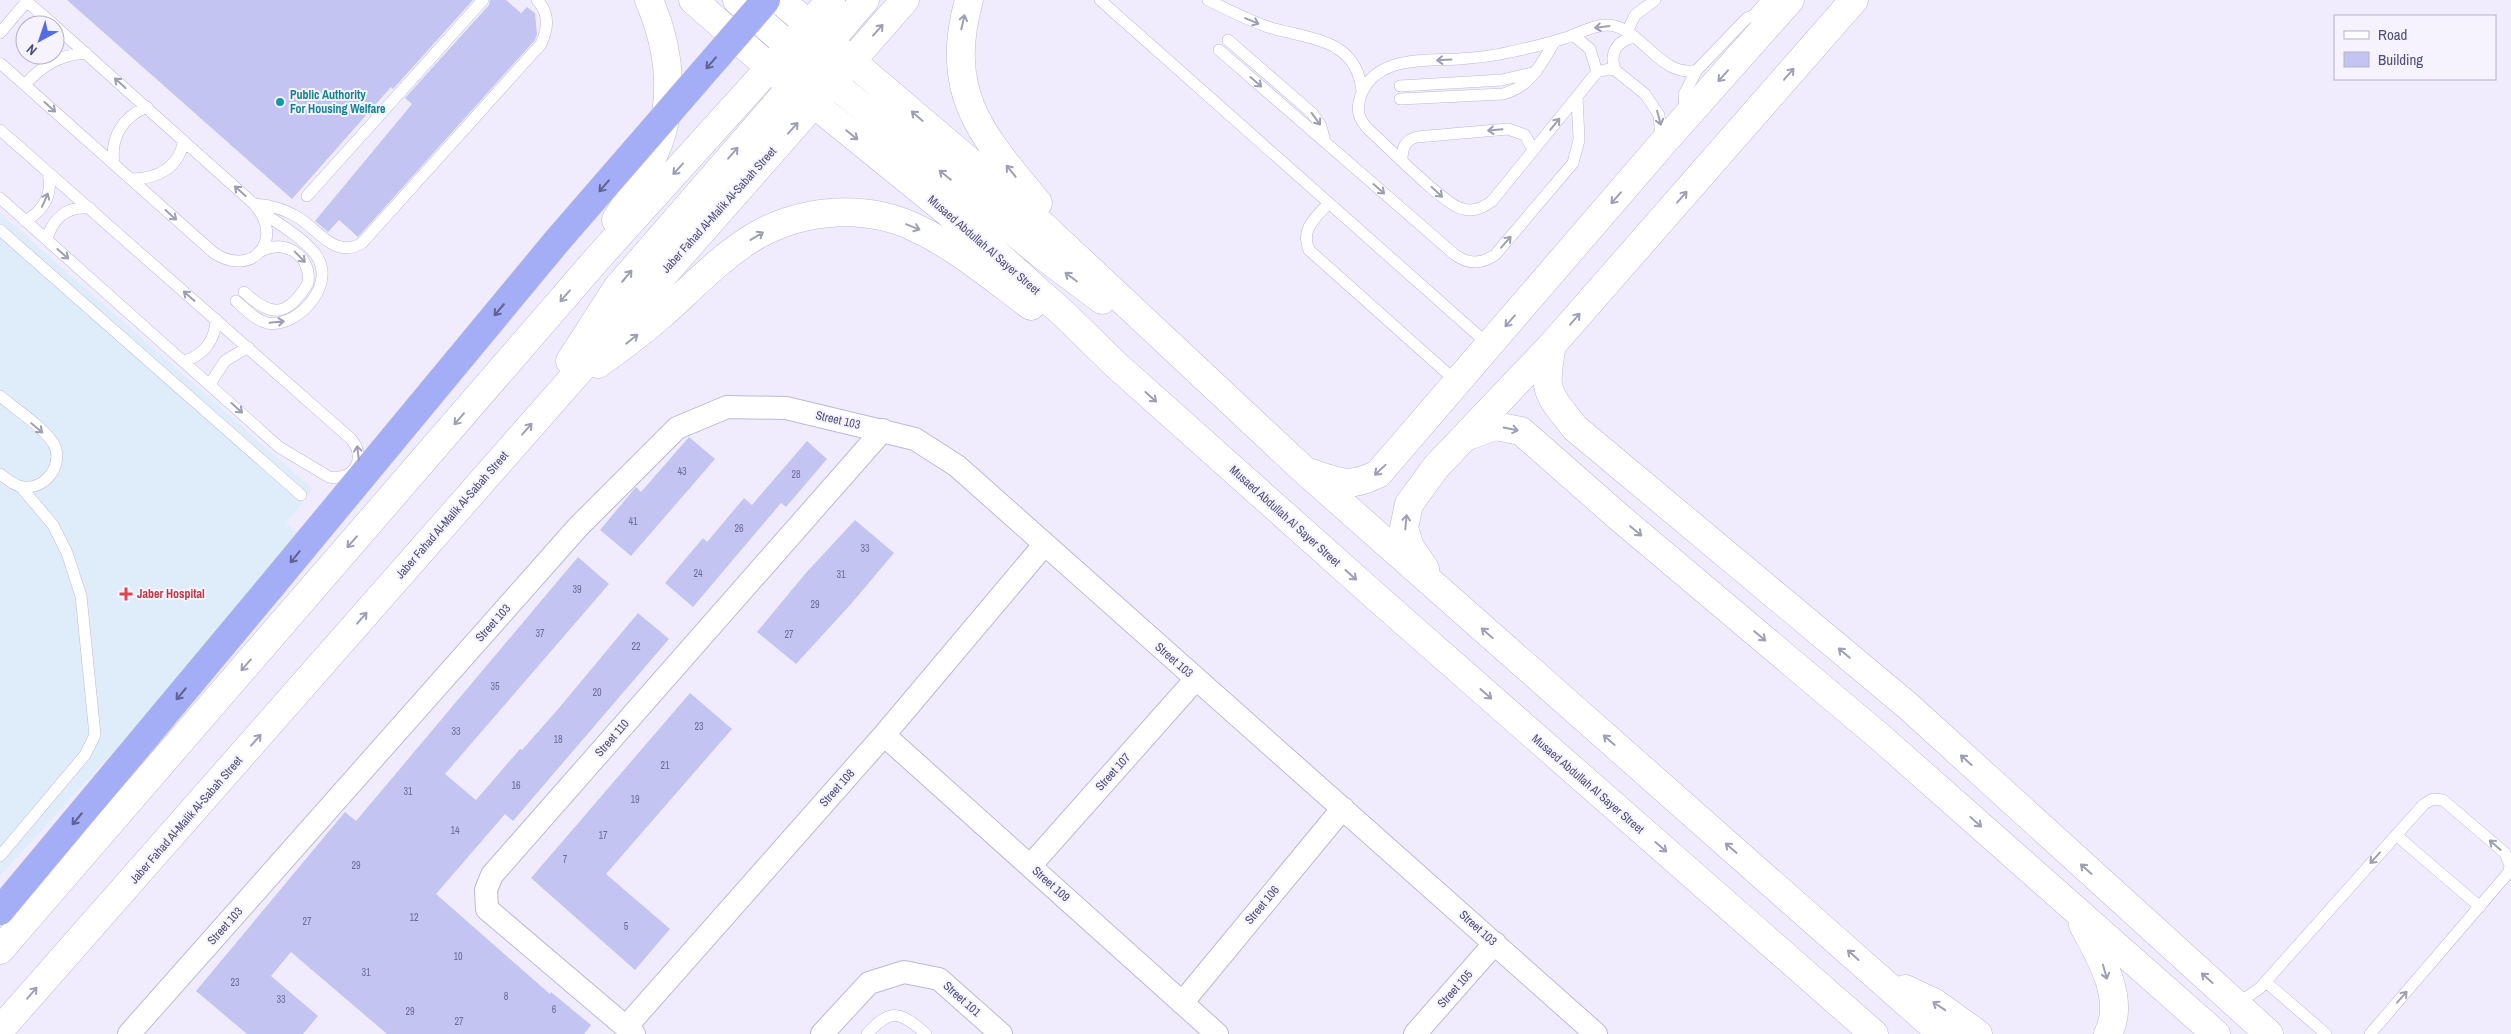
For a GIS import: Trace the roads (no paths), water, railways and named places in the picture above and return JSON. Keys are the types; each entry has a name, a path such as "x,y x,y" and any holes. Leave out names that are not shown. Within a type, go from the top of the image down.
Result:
{"highway":[{"path":"0,911 556,241 766,0"}],"street":[{"path":"597,260 617,219 652,159 663,127 668,94 668,60 661,28 649,0"},
{"name":"Musaed Abdullah Al Sayer Street","path":"693,0 770,68 810,60 852,60 1023,207 1305,471 1942,1034"},
{"path":"737,0 1071,278 1155,332"},
{"name":"Musaed Abdullah Al Sayer Street","path":"780,0 810,60 814,104 972,232 1115,364 1874,1034"},
{"path":"810,60 831,0"},
{"path":"555,397 578,346 617,288 810,60 865,0"},
{"path":"852,60 905,0"},
{"path":"969,0 961,27 960,64 968,103 986,138 1039,204 1072,252"},
{"path":"1444,594 1410,546 1404,528 1409,504 1436,468 1552,345 1854,0"},
{"path":"1305,471 1340,483 1358,483 1378,474 1685,118 1780,3"},
{"path":"0,950 597,260 770,68"},
{"name":"Jaber Fahad Al-Malik Al-Sabah Street","path":"7,1028 555,397 814,104"},
{"path":"555,397 628,343 717,265 757,236 787,221 820,214 853,212 886,217 918,229 956,252 1056,326 1115,364"},
{"path":"1552,345 1546,378 1550,397 1575,428 1908,706 2269,1034"},
{"name":"Street 103","path":"129,1034 578,528 678,428 727,407 786,408 883,430 915,439 957,466 1596,1034"},
{"path":"1465,437 1494,426 1521,431 1620,518 1880,737 2051,888 2207,1030"},
{"name":"Street 110","path":"630,1030 487,910 486,890 492,875 883,430"},
{"path":"1408,440 1418,458 1436,468"},
{"name":"Street 108","path":"630,1030 884,735 1044,545"},
{"name":"Street 107","path":"1030,866 1196,679"},
{"path":"1880,737 1878,724 1883,713 1894,706 1908,706"},
{"name":"Street 109","path":"884,735 1217,1034"},
{"name":"Street 106","path":"1182,1003 1343,808"},
{"path":"2051,888 2081,921 2102,961 2115,1005 2113,1024 2108,1034"},
{"name":"Street 105","path":"1415,1034 1495,943"},
{"name":"Street 101","path":"822,1034 869,983 904,972 939,979 1001,1034"},
{"path":"1882,981 1918,994 1978,1034"},
{"path":"1819,986 1860,1034"}],"lane":[{"path":"0,33 27,0 44,15"},
{"path":"307,196 483,0"},
{"path":"258,208 279,208 307,224 328,241 341,248 356,247 362,243 540,44 547,24 545,13 537,0"},
{"path":"1100,0 1490,345"},
{"path":"1208,0 1267,27 1334,46 1344,52 1357,69 1362,90"},
{"path":"1615,70 1613,55 1615,48 1631,35 1635,14 1655,0"},
{"path":"1685,118 1684,94 1696,70 1741,24 1754,14 1780,3"},
{"path":"1754,14 1780,3"},
{"path":"1662,144 1661,124 1656,108 1645,94 1615,70 1609,69 1597,72 1492,202 1472,210 1452,205 1368,129 1359,118 1358,104 1362,90 1373,76 1398,63 1478,58 1555,41 1600,26 1619,27 1672,67 1684,71 1696,70"},
{"path":"0,63 224,259 241,261 273,246 290,248 297,253 308,266 308,283 291,304 280,310 261,307 240,297 261,321 276,323 297,316 320,286 322,267 316,255 258,208 65,34"},
{"path":"1573,35 1590,49 1597,72"},
{"path":"1228,40 1312,113 1321,126 1325,142"},
{"path":"1400,99 1503,94 1522,87 1536,72 1555,41"},
{"path":"1219,50 1454,254 1466,262 1481,262 1495,255 1573,163 1579,140 1577,97"},
{"path":"25,85 50,62 62,57 86,53"},
{"path":"1400,86 1502,80 1536,72"},
{"path":"114,164 113,148 121,126 132,114 147,107"},
{"path":"1402,160 1404,146 1411,138 1508,129 1525,135 1533,150"},
{"path":"0,130 357,445 359,463 354,471 338,479 329,477 279,447 185,361 0,198"},
{"path":"131,179 155,176 169,168 179,156 184,141"},
{"path":"26,220 41,209 46,201 50,181 48,172"},
{"path":"1329,203 1307,229 1305,236 1308,250 1457,382"},
{"path":"47,239 54,221 62,214 80,207 90,208"},
{"path":"257,254 264,245 268,234 267,222 258,208"},
{"path":"0,230 301,495"},
{"path":"185,361 202,353 208,346 213,338 216,320"},
{"path":"210,384 224,361 248,347"},
{"path":"0,396 51,440 56,449 57,459 49,478 31,487 12,483 0,474"},
{"path":"0,856 85,756 95,735 81,596 67,553 53,525 21,486"},
{"path":"2231,1000 2247,997 2266,982 2424,804 2433,798 2438,798 2443,800 2500,848 2508,859 2509,872 2370,1034"},
{"path":"2396,835 2480,907"},
{"path":"2266,982 2326,1034"},
{"path":"867,1034 888,1016 897,1015 908,1018 926,1034"}],"place":[{"name":"Public Authority For Housing Welfare","path":"280,102"},
{"name":"Jaber Hospital","path":"126,594"}]}
